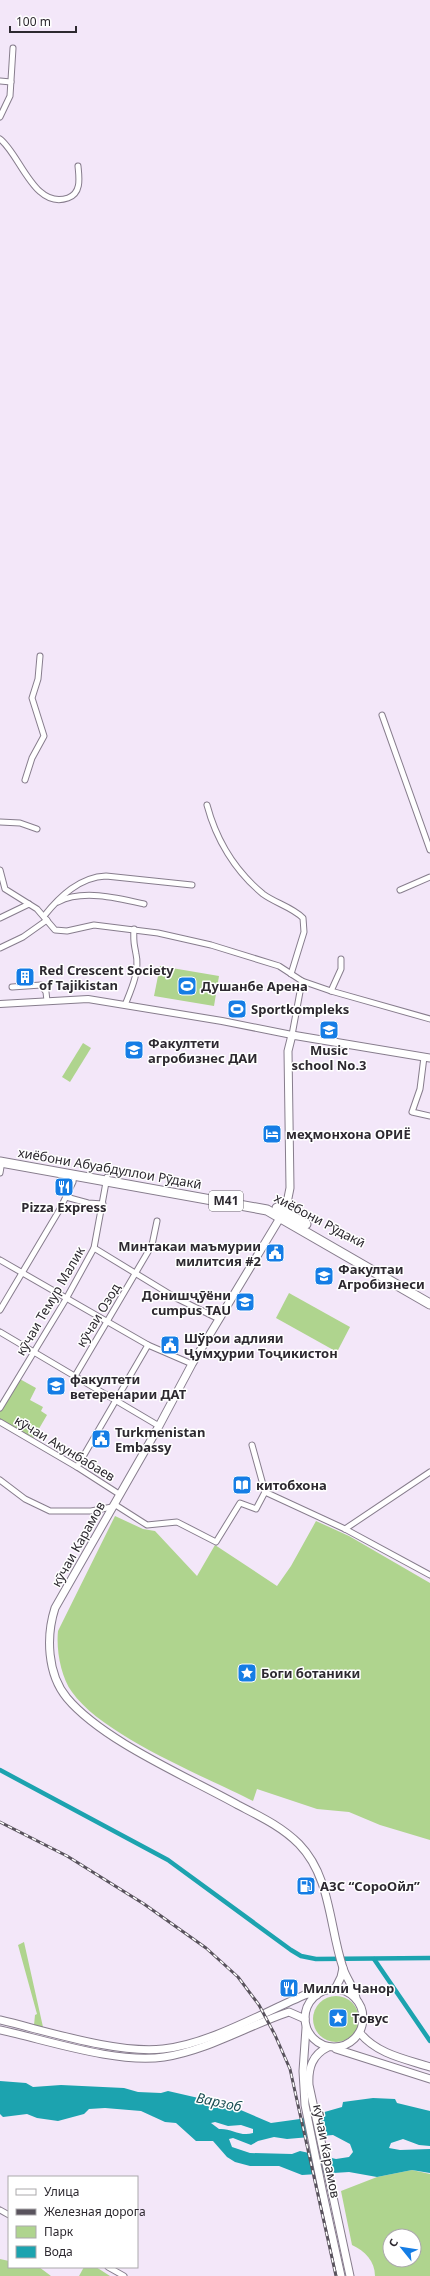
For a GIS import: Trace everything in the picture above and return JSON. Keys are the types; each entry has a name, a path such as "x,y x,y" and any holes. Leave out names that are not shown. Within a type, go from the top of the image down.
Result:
{"highway":[{"name":"хиёбони Абуабдуллои Рӯдакӣ","path":"1,1160 252,1206 282,1214 427,1298"}],"main road":[{"path":"292,1035 427,1058"},
{"name":"кӯчаи Карамов","path":"292,1035 288,1051 290,1188 282,1214 192,1364 159,1426 55,1608 49,1632 50,1654 55,1674 66,1697 92,1722 136,1750 269,1820 298,1844 310,1857 321,1878 343,1968 356,1998"},
{"path":"335,1989 341,1977 343,1968"},
{"path":"0,2020 94,2042 139,2050 164,2049 211,2037 307,1994 317,1995 335,1989 342,1990 356,1998 363,2011 364,2019 360,2033 349,2044 331,2048"},
{"path":"317,1995 307,2008 305,2019 306,2028 311,2037 319,2044 430,2079"},
{"path":"0,2030 91,2051 140,2058 163,2057 190,2051 289,2012 305,2019"},
{"name":"кӯчаи Карамов","path":"306,2028 303,2071 306,2105 322,2194 341,2276"},
{"path":"360,2033 371,2045 382,2051 430,2067"},
{"path":"91,2051 94,2042"},
{"name":"кӯчаи Карамов","path":"331,2048 319,2053 310,2066 309,2085 350,2276"}],"street":[{"path":"0,117 8,102 14,48"},
{"path":"0,81 10,82"},
{"path":"0,139 32,182 52,199 67,198 77,192 79,186 78,166"},
{"path":"25,780 32,758 44,736 32,698 38,679 40,656"},
{"path":"382,715 430,850"},
{"path":"207,805 212,824 235,864 264,894 302,918 304,932 291,974"},
{"path":"0,822 20,823 37,829"},
{"path":"0,870 4,889 29,904 46,918 55,930 67,931 94,925 134,929 211,945 279,966 302,981 331,991 430,1019"},
{"path":"0,948 23,937 46,918 53,904 65,891 100,876 192,885"},
{"path":"400,890 430,877"},
{"path":"53,904 66,898 92,896 144,904"},
{"path":"0,918 29,904"},
{"path":"125,1005 137,968 136,953 133,944 134,929"},
{"path":"331,991 341,968 342,959"},
{"path":"0,1004 88,999 292,1035 302,981"},
{"path":"12,987 41,985 46,992 47,1001"},
{"path":"427,1058 420,1089 412,1112 430,1116"},
{"path":"0,1173 1,1160"},
{"path":"0,1310 66,1197 75,1173"},
{"name":"кӯчаи Темур Малик","path":"0,1408 66,1299 94,1248 107,1179"},
{"path":"66,1197 88,1203 103,1204"},
{"name":"кӯчаи Озод","path":"75,1376 152,1245 157,1221"},
{"path":"94,1248 176,1298 219,1319"},
{"path":"0,1260 148,1345 192,1364"},
{"path":"0,1332 159,1426"},
{"path":"77,1467 148,1345"},
{"name":"кӯчаи Акунбабаев","path":"0,1422 77,1467 119,1494"},
{"path":"0,1480 25,1499 50,1511 91,1510 113,1506 147,1525 177,1522 216,1542 240,1503 256,1509 265,1492 252,1445"},
{"path":"345,1529 430,1472"},
{"path":"265,1492 345,1529 430,1575"},
{"path":"110,2268 124,2276"}],"green space":[{"name":"Душанбе Арена","path":"160,966 219,976 214,1006 154,996"},
{"path":"83,1043 91,1048 70,1082 62,1077"},
{"path":"289,1293 350,1327 337,1352 276,1318"},
{"path":"18,1378 36,1388 30,1400 43,1407 41,1411 47,1415 33,1439 0,1420 0,1410"},
{"name":"Боги ботаники","path":"115,1516 143,1529 155,1531 197,1576 215,1545 277,1586 291,1566 316,1521 349,1536 430,1583 430,1840 380,1825 349,1812 317,1809 257,1789 253,1801 156,1754 106,1724 87,1708 72,1692 65,1679 60,1663 58,1631"},
{"path":"24,1942 43,2027 34,2025 35,2015 37,2014 18,1945"},
{"path":"336,1996 349,2000 355,2006 359,2019 355,2032 349,2038 336,2042 323,2038 317,2032 313,2019 317,2006 323,2000"},
{"path":"412,2170 430,2174 430,2276 375,2276 375,2271 371,2261 365,2253 352,2245 341,2191 377,2177"},
{"path":"0,2259 8,2261 8,2268 40,2268 51,2276 0,2276"},
{"path":"83,2268 98,2268 110,2276 79,2276"}],"water":[{"path":"0,2081 26,2083 33,2087 61,2085 124,2088 138,2092 161,2093 168,2091 229,2105 271,2123 300,2119 342,2107 343,2102 373,2098 395,2099 397,2103 430,2111 430,2146 419,2145 403,2139 391,2143 389,2148 400,2150 430,2149 430,2173 412,2170 377,2177 349,2172 302,2175 279,2166 250,2166 235,2162 227,2157 213,2141 196,2141 176,2123 165,2122 141,2111 105,2108 89,2109 84,2114 58,2121 37,2118 27,2114 3,2117 0,2114","holes":["215,2122 228,2126 241,2125 253,2129 253,2133 244,2134 219,2129 211,2123","333,2135 350,2144 353,2152 349,2157 336,2159 300,2151 292,2154 250,2153 232,2147 229,2139 233,2138 251,2145 258,2141 274,2137 287,2139"]}],"waterway":[{"path":"0,1770 168,1860 301,1956 316,1959 430,1958"},
{"path":"374,1959 430,2041"}],"railway":[{"path":"0,1822 67,1856 144,1904 206,1948 238,1977 259,2005 275,2035 290,2069 336,2276"}],"place":[{"name":"Red Crescent Society of Tajikistan","path":"25,977"},
{"name":"Душанбе Арена","path":"187,986"},
{"name":"Sportkompleks","path":"237,1009"},
{"name":"Music school No.3","path":"329,1030"},
{"name":"Факултети агробизнес ДАИ","path":"134,1050"},
{"name":"меҳмонхона ОРИЁ","path":"272,1134"},
{"name":"Pizza Express","path":"64,1187"},
{"name":"Минтакаи маъмурии милитсия #2","path":"275,1253"},
{"name":"Факултаи Агробизнеси","path":"324,1276"},
{"name":"Донишҷӯёни cumpus TAU","path":"245,1302"},
{"name":"Шўрои адлияи Ҷумҳурии Тоҷикистон","path":"170,1345"},
{"name":"факултети ветеренарии ДАТ","path":"56,1386"},
{"name":"Turkmenistan Embassy","path":"101,1439"},
{"name":"китобхона","path":"242,1485"},
{"name":"Боги ботаники","path":"247,1673"},
{"name":"АЗС “СороОйл”","path":"306,1886"},
{"name":"Милли Чанор","path":"289,1988"},
{"name":"Товус","path":"338,2018"}],"water label":[{"name":"Варзоб","path":"219,2102"}]}
